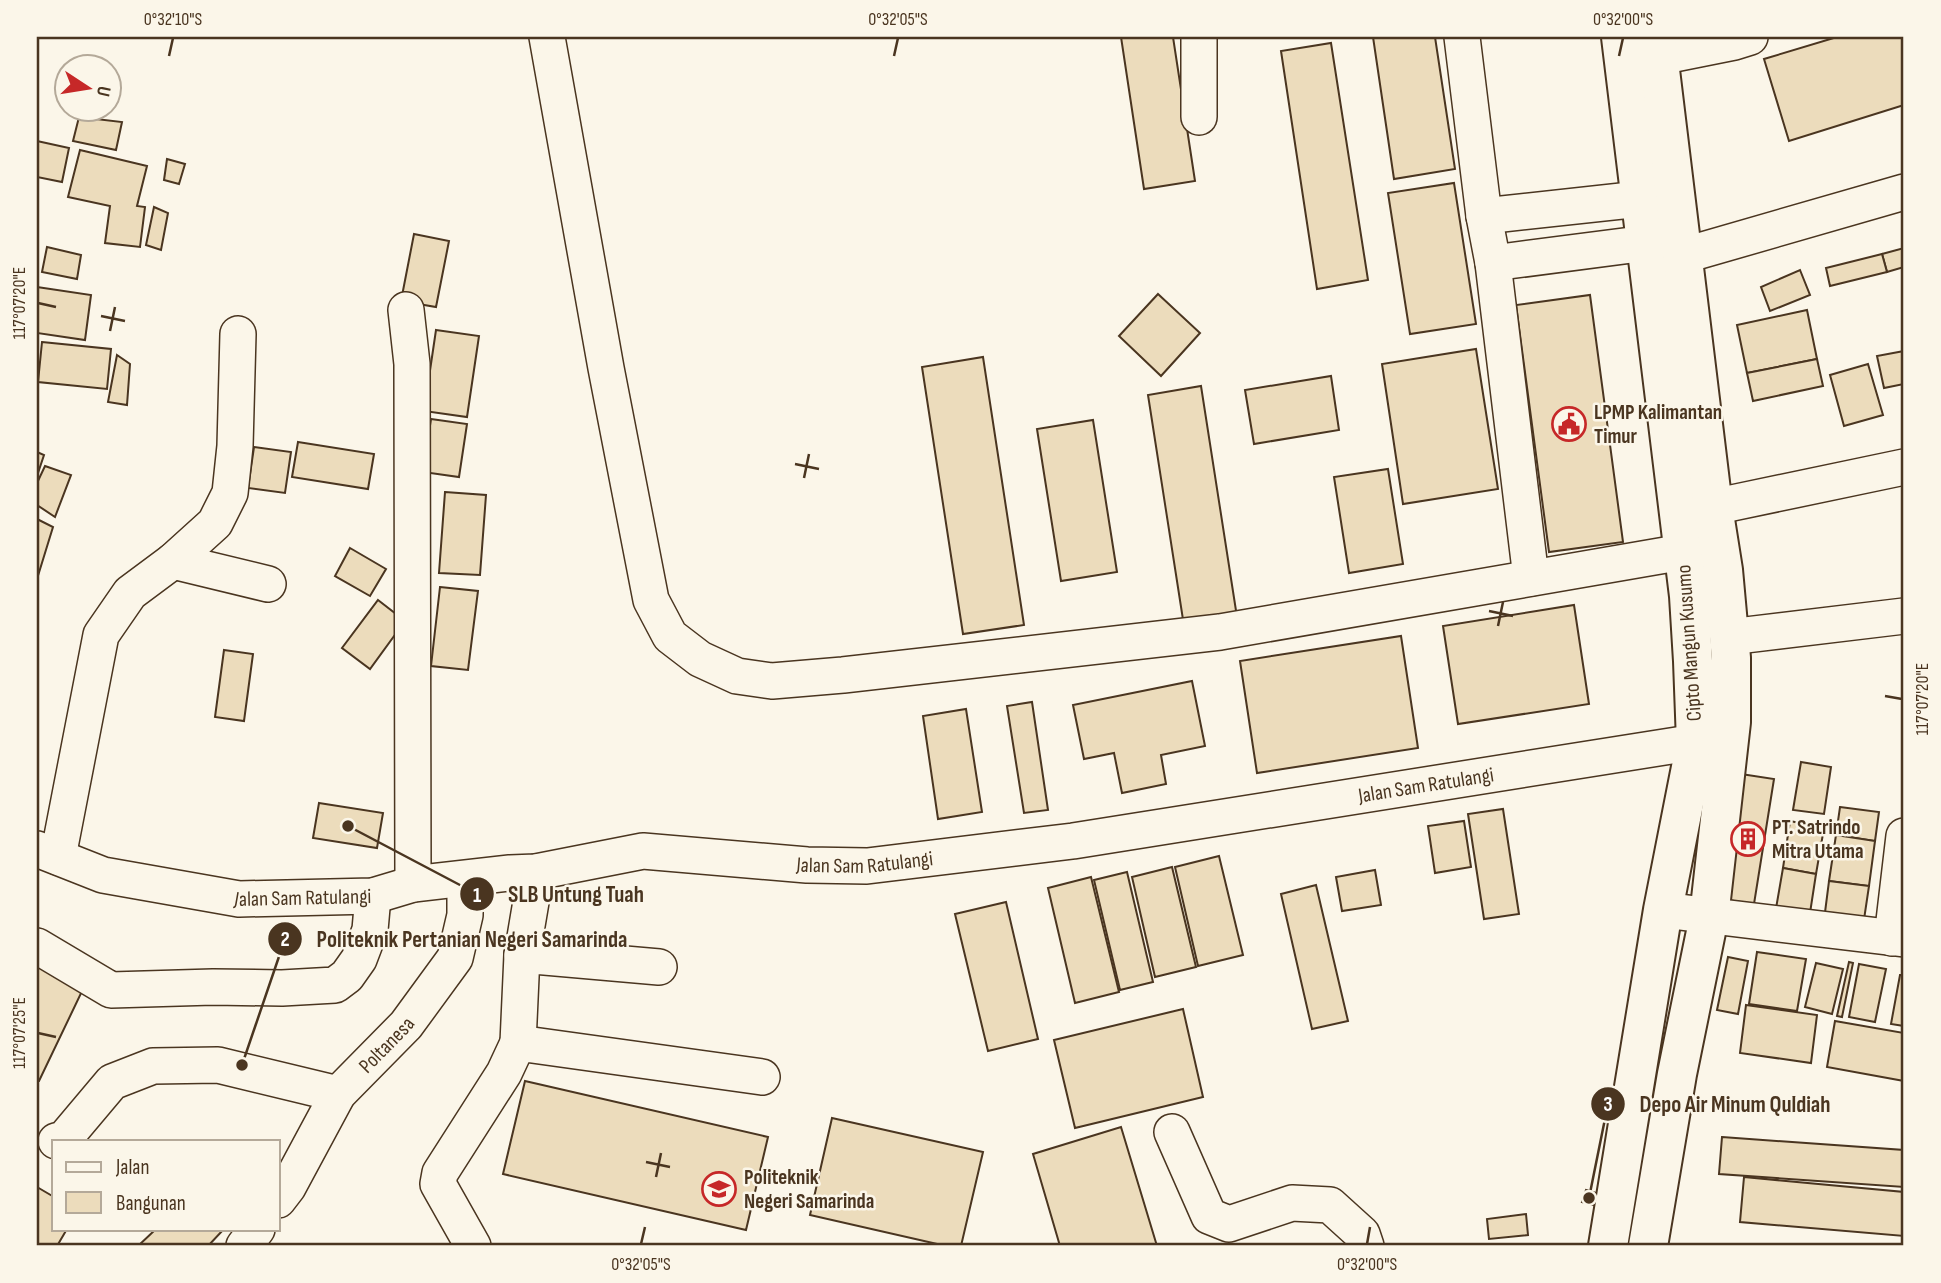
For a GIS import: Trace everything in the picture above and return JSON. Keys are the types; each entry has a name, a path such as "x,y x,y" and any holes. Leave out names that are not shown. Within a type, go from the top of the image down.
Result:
{"highway":[{"name":"Cipto Mangun Kusumo","path":"1608,1246 1663,911 1696,742 1689,596 1621,37"},
{"name":"Cipto Mangun Kusumo","path":"1648,1246 1677,1074 1709,916 1731,722 1729,637 1723,570 1713,507 1658,47"}],"street":[{"path":"547,37 606,368 651,600 670,636 700,659 737,676 772,681 844,675 1220,632 1683,552"},
{"path":"1199,37 1199,117"},
{"path":"1462,37 1484,216 1493,263 1531,578"},
{"path":"1658,47 1734,42 1750,37"},
{"path":"1682,256 1904,192"},
{"path":"1484,216 1640,199"},
{"path":"1493,263 1647,243"},
{"path":"406,310 412,364 413,884"},
{"path":"47,853 101,635 130,593 173,561 215,523 230,493 235,446 238,334"},
{"path":"1713,507 1904,467"},
{"path":"173,561 268,584"},
{"path":"1729,637 1904,616"},
{"name":"Jalan Sam Ratulangi","path":"47,853 103,875 239,899 373,896 413,884 536,872 643,851 807,865 867,866 1073,841 1696,742"},
{"path":"1663,911 1898,938 1904,836"},
{"path":"473,1246 441,1191 438,1184 440,1172 504,1073 518,1043 522,955 536,872"},
{"name":"Poltanesa","path":"280,1197 338,1094 406,1026 455,958 465,915 464,879"},
{"path":"37,946 111,990 335,985 347,976 359,959 370,930 373,896"},
{"path":"522,955 659,967"},
{"path":"518,1043 762,1077"},
{"path":"60,1140 64,1139 112,1082 153,1066 218,1065 338,1094"},
{"path":"1172,1132 1209,1216 1228,1224 1292,1203 1330,1205 1362,1234 1366,1246"},
{"path":"244,1246 256,1230"}],"building":[{"path":"1121,37 1173,37 1195,181 1144,189"},
{"path":"1373,37 1435,37 1455,169 1394,179"},
{"path":"1837,37 1904,37 1904,105 1789,141 1764,59"},
{"path":"1331,43 1368,280 1317,289 1281,51"},
{"path":"78,122 122,122 116,150 73,141"},
{"path":"37,141 69,148 62,182 37,177"},
{"path":"80,150 147,166 137,206 145,207 140,247 105,243 110,206 68,197"},
{"path":"167,159 185,164 179,184 164,180"},
{"path":"1454,183 1476,324 1410,334 1388,193"},
{"path":"154,207 168,213 161,250 146,245"},
{"path":"414,234 449,241 436,307 401,301"},
{"path":"47,247 81,255 77,279 42,272"},
{"path":"1904,248 1904,267 1887,272 1882,254"},
{"path":"1882,254 1887,272 1830,286 1826,268"},
{"path":"1800,270 1810,295 1770,311 1761,287"},
{"path":"37,287 91,295 85,340 37,333"},
{"path":"1158,294 1200,333 1161,376 1119,336"},
{"name":"LPMP Kalimantan Timur","path":"1590,295 1623,542 1549,552 1516,305"},
{"path":"1807,310 1817,359 1747,373 1737,325"},
{"path":"436,330 479,336 467,417 424,411"},
{"path":"42,342 111,349 107,389 38,382"},
{"path":"1476,349 1498,489 1403,504 1382,364"},
{"path":"1904,351 1904,384 1884,388 1877,356"},
{"path":"117,355 130,364 127,405 108,402"},
{"path":"983,357 1024,625 963,634 922,367"},
{"path":"1817,359 1823,386 1753,401 1747,373"},
{"path":"1868,364 1883,415 1844,426 1830,375"},
{"path":"1331,376 1339,430 1254,444 1245,390"},
{"path":"1201,386 1237,617 1184,626 1148,395"},
{"path":"431,419 467,424 459,477 423,472"},
{"path":"1093,420 1117,572 1061,581 1037,429"},
{"path":"298,442 374,454 368,489 292,477"},
{"path":"254,447 291,452 285,493 248,488"},
{"path":"37,452 44,455 37,476"},
{"path":"45,466 71,475 55,517 37,505 37,483"},
{"path":"1388,469 1403,564 1349,573 1334,477"},
{"path":"445,492 486,495 480,575 439,573"},
{"path":"37,519 53,527 37,579"},
{"path":"350,548 386,569 370,596 335,576"},
{"path":"440,587 478,591 468,670 431,666"},
{"path":"378,600 405,621 370,669 342,648"},
{"path":"1574,605 1589,704 1458,724 1443,626"},
{"path":"1401,636 1418,748 1257,773 1240,661"},
{"path":"224,650 253,654 244,721 215,717"},
{"path":"1192,681 1205,746 1161,755 1166,784 1122,793 1114,753 1084,759 1073,705"},
{"path":"1032,702 1048,810 1024,813 1007,706"},
{"path":"966,709 982,812 938,819 923,716"},
{"path":"1801,762 1831,767 1824,814 1793,810"},
{"name":"PT. Satrindo Mitra Utama","path":"1741,774 1774,779 1754,904 1721,899"},
{"path":"319,803 383,813 377,848 313,838"},
{"path":"1840,807 1879,812 1875,841 1836,835"},
{"path":"1503,809 1519,914 1484,919 1468,814"},
{"path":"1464,821 1471,867 1435,873 1428,826"},
{"path":"1790,821 1824,828 1816,874 1783,868"},
{"path":"1836,835 1875,841 1869,886 1829,881"},
{"path":"1219,856 1243,955 1198,966 1175,867"},
{"path":"1172,867 1196,967 1155,977 1132,877"},
{"path":"1783,868 1816,874 1808,926 1774,920"},
{"path":"1375,870 1381,905 1342,911 1336,877"},
{"path":"1127,872 1153,982 1120,990 1094,880"},
{"path":"1091,877 1119,992 1075,1003 1048,888"},
{"path":"1829,881 1869,886 1862,933 1823,928"},
{"path":"1316,885 1348,1021 1312,1029 1281,894"},
{"path":"1006,902 1038,1039 988,1051 955,914"},
{"path":"1757,952 1806,959 1797,1011 1749,1004"},
{"path":"1728,957 1748,961 1738,1014 1717,1010"},
{"path":"1849,962 1853,963 1842,1017 1837,1016"},
{"path":"1816,963 1843,969 1832,1014 1805,1007"},
{"path":"37,964 84,987 39,1081 37,1081"},
{"path":"1859,964 1886,969 1875,1022 1849,1017"},
{"path":"1900,975 1904,975 1904,1026 1891,1024"},
{"path":"1746,1005 1817,1015 1811,1063 1740,1053"},
{"path":"1183,1009 1203,1097 1075,1128 1054,1040"},
{"path":"1835,1021 1904,1033 1904,1081 1827,1067"},
{"path":"525,1081 768,1137 746,1230 503,1174"},
{"path":"832,1118 983,1152 961,1246 946,1246 810,1215"},
{"path":"1121,1127 1157,1246 1060,1246 1033,1154"},
{"path":"1722,1137 1904,1150 1904,1187 1719,1174"},
{"path":"1744,1177 1904,1192 1904,1236 1740,1222"},
{"path":"37,1187 52,1196 52,1230 66,1230 57,1246 37,1246"},
{"path":"1586,1190 1596,1193 1593,1205 1582,1202"},
{"path":"1526,1214 1528,1235 1489,1239 1487,1219"},
{"path":"155,1230 223,1230 208,1246 138,1246"}],"place":[{"name":"LPMP Kalimantan Timur","path":"1569,424"},
{"name":"SLB Untung Tuah","path":"348,826"},
{"name":"PT. Satrindo Mitra Utama","path":"1748,839"},
{"name":"Politeknik Pertanian Negeri Samarinda","path":"242,1065"},
{"name":"Politeknik Negeri Samarinda","path":"719,1189"},
{"name":"Depo Air Minum Quldiah","path":"1589,1198"}]}
